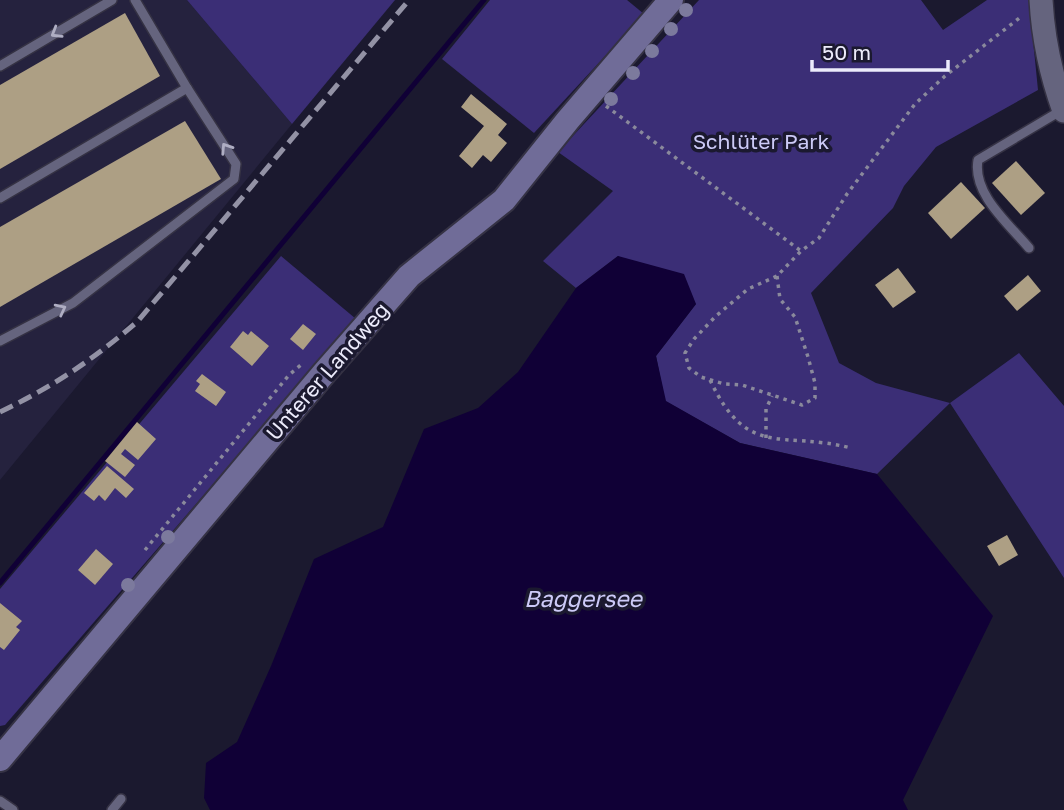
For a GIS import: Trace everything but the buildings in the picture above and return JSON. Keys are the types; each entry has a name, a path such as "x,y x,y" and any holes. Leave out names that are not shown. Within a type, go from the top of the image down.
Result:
{"main road":[{"name":"Unterer Landweg","path":"0,758 409,276 504,200 671,0"}],"street":[{"path":"1041,1 1046,45 1056,90 1064,110"}],"lane":[{"path":"0,66 111,0"},
{"path":"0,341 73,303 234,179 236,164 135,0"},
{"path":"0,198 187,88"},
{"path":"1029,248 980,187 976,172 978,160 1064,110"},
{"path":"112,810 121,799"},
{"path":"0,801 13,810"}],"path":[{"path":"777,276 780,299 794,317 815,383 815,398 802,405 742,385 701,377 689,368 685,353 716,316 748,289 777,276 801,251 819,238 847,194 915,104 1041,1"},
{"path":"591,94 801,251"},
{"path":"710,379 719,399 738,423 766,438 808,439 851,448"},
{"path":"766,438 766,410 772,396"}],"shaded area":[{"path":"0,0 187,0 292,124 0,480"}],"green space":[{"path":"187,0 395,0 292,124"},
{"path":"490,0 627,0 644,14 534,133 442,59"},
{"name":"Schlüter Park","path":"699,0 921,0 943,30 987,0 1029,0 1038,90 936,147 904,186 893,208 811,293 839,363 876,383 950,403 877,474 740,443 665,401 656,356 696,304 618,256 576,288 543,261 613,191 558,152"},
{"path":"281,256 356,319 5,725 0,726 0,589"},
{"path":"1019,353 1064,406 1064,578 950,403"}],"water":[{"name":"Baggersee","path":"618,256 684,274 696,304 656,356 666,401 740,443 877,474 993,616 903,800 908,810 210,810 204,798 206,763 237,742 314,559 383,527 424,429 478,408 518,372 576,288"}],"waterway":[{"path":"0,583 484,0"}],"railway":[{"path":"0,412 72,372 137,322 409,0"}]}
